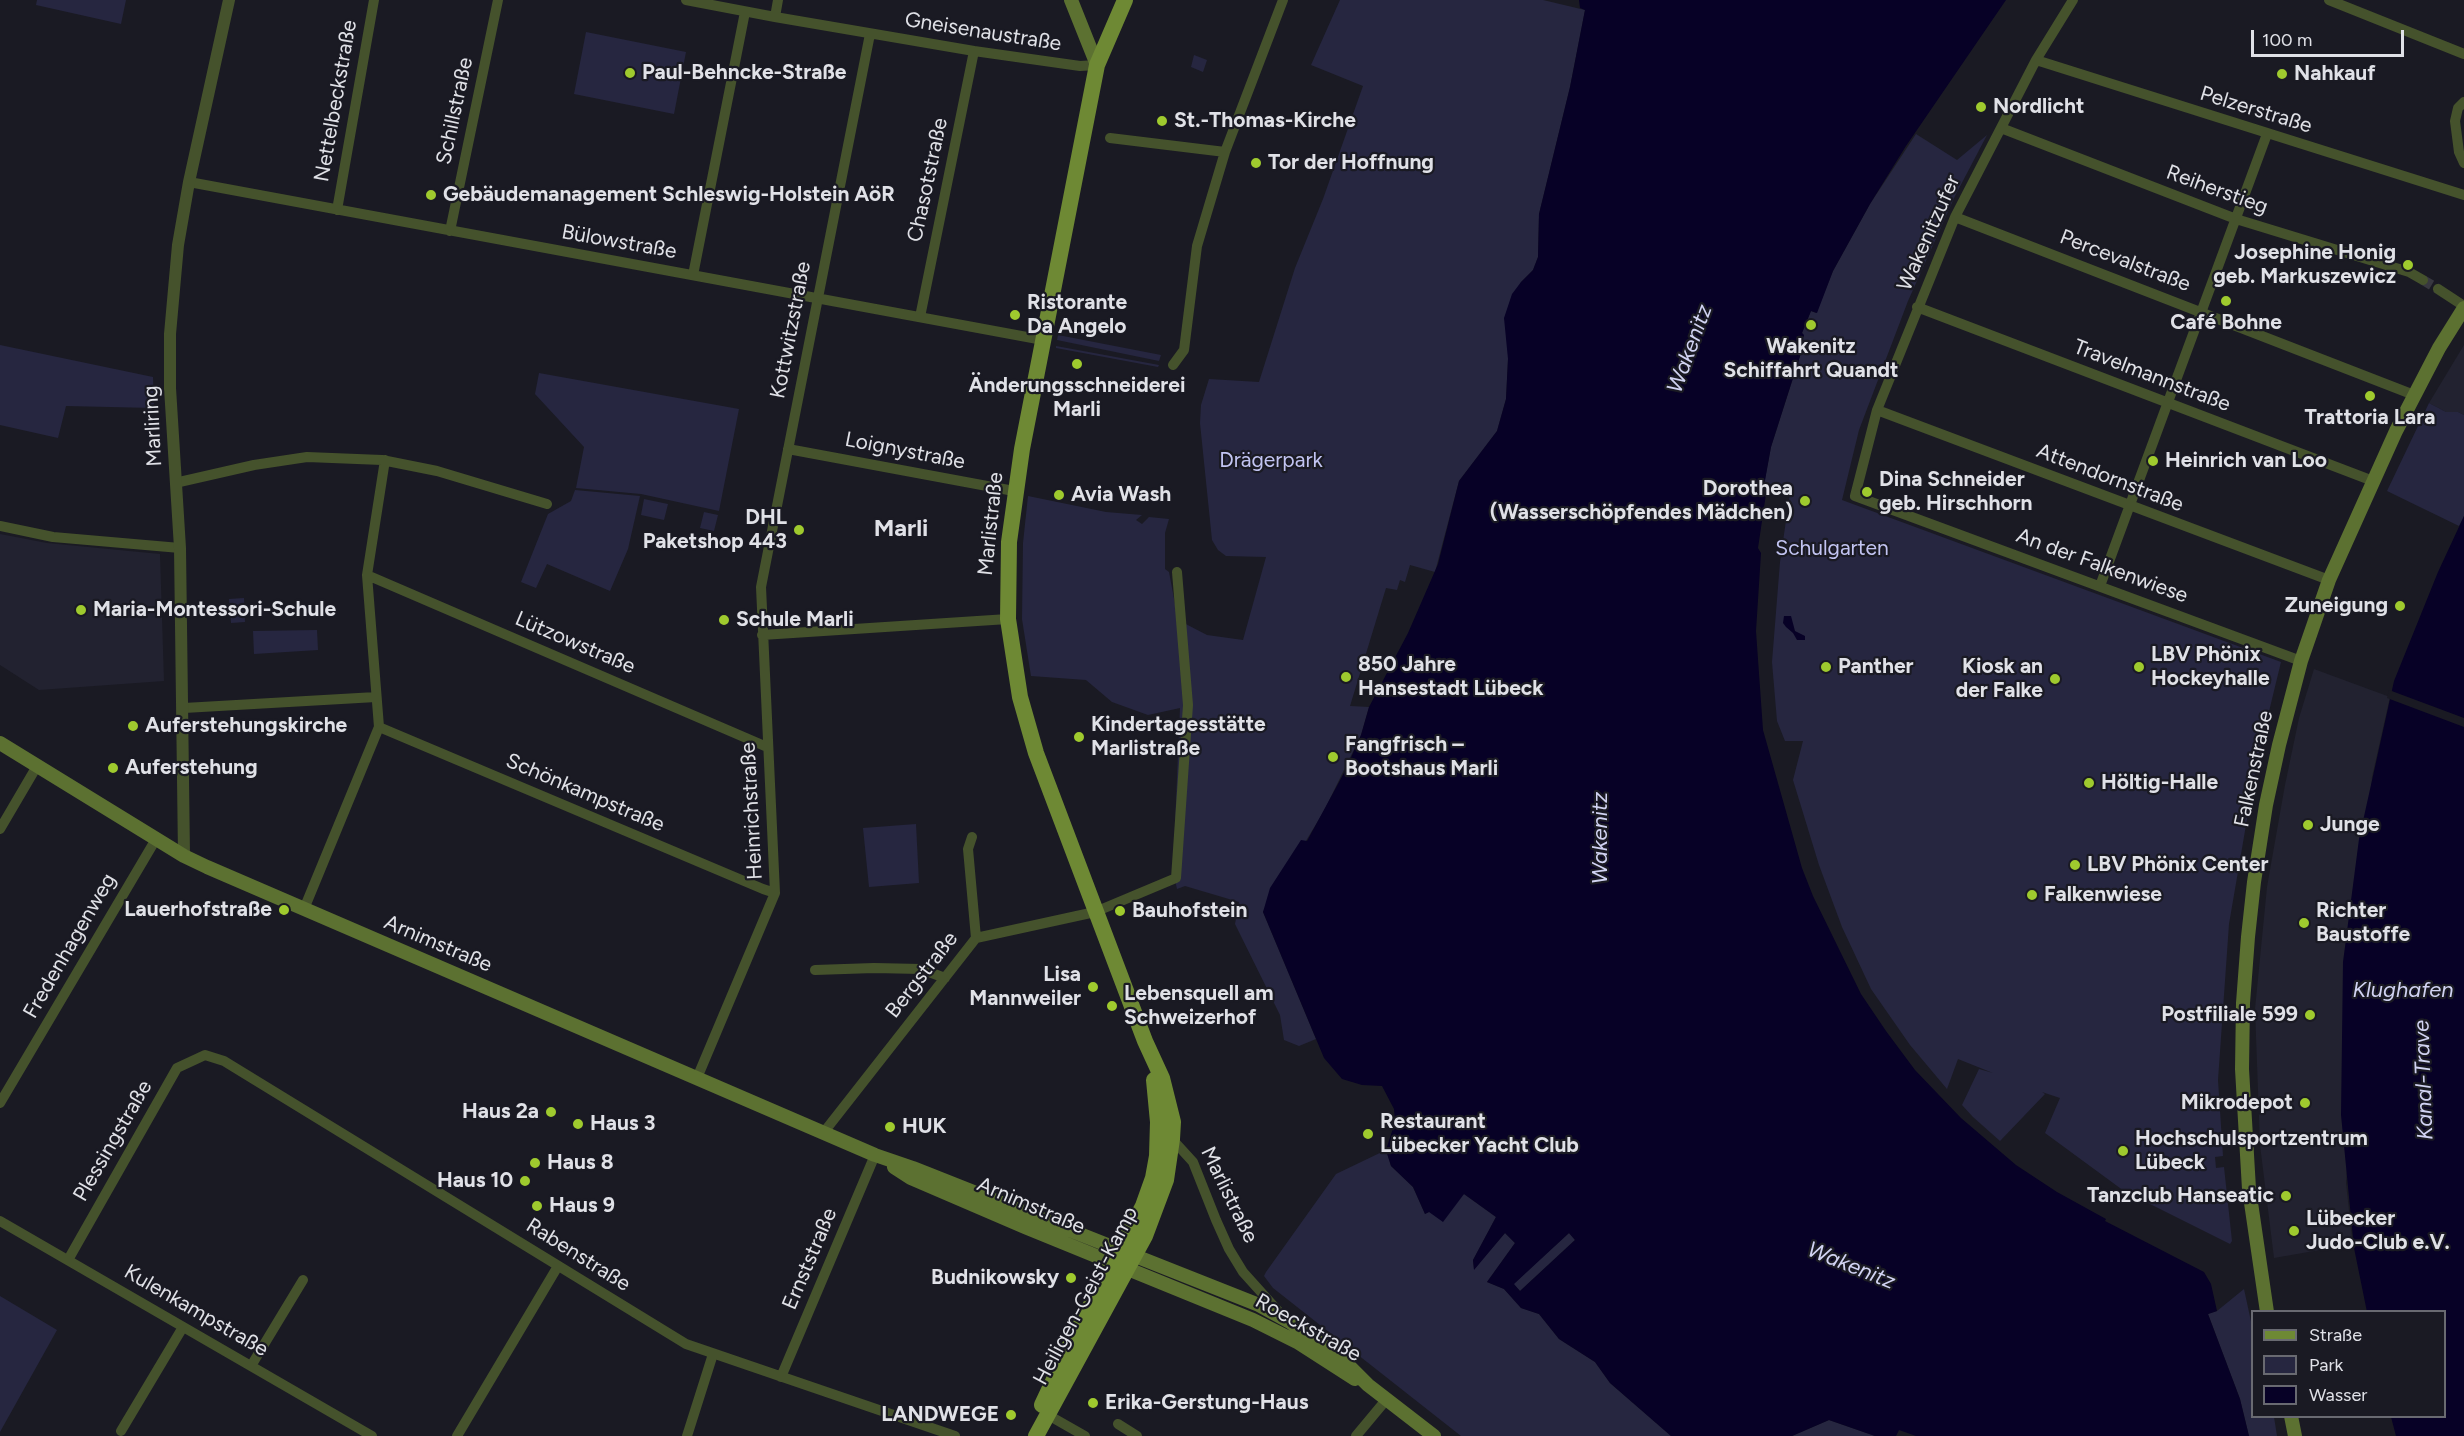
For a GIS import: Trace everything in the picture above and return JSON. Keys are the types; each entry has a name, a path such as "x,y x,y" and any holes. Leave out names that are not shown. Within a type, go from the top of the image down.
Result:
{"main road":[{"path":"1071,0 1097,65"},
{"name":"Marlistraße","path":"1125,0 1097,65 1014,491 1009,542 1008,619 1020,697 1036,753 1145,1041 1163,1104"},
{"name":"Falkenstraße","path":"2267,1310 2253,1224 2245,1153 2241,1069 2243,1003 2254,882 2266,805 2301,661 2329,580 2414,395 2464,307"},
{"name":"Arnimstraße","path":"0,743 184,856 875,1155 913,1168 1125,1259 1227,1309"},
{"name":"Heiligen-Geist-Kamp","path":"1028,1436 1058,1369 1156,1211 1166,1180 1172,1139 1163,1104"},
{"name":"Heiligen-Geist-Kamp","path":"1036,1436 1125,1259 1153,1178 1163,1104"},
{"name":"Arnimstraße","path":"1125,1259 1236,1296"},
{"name":"Roeckstraße","path":"1236,1296 1290,1322 1343,1360 1368,1385 1434,1436"},
{"name":"Roeckstraße","path":"1227,1309 1290,1339 1336,1369 1368,1385"},
{"path":"2291,1418 2295,1436"}],"street":[{"name":"Marliring","path":"184,856 184,708 180,548 170,388 170,334 178,245 189,183 229,0"},
{"name":"Nettelbeckstraße","path":"337,210 374,0"},
{"name":"Schillstraße","path":"450,231 498,0"},
{"name":"Gneisenaustraße","path":"686,0 975,51 1080,66 1097,65"},
{"path":"774,17 778,0"},
{"path":"1173,365 1184,350 1197,246 1225,152 1283,0"},
{"name":"Wakenitzufer","path":"1855,496 1877,410 1955,217 2036,60 2073,0"},
{"path":"2329,0 2464,54"},
{"path":"693,275 745,12"},
{"name":"Kottwitzstraße","path":"762,635 761,587 870,34"},
{"name":"Chasotstraße","path":"920,317 975,51"},
{"name":"Pelzerstraße","path":"2036,60 2464,195"},
{"path":"2464,102 2458,108 2455,121 2459,152 2464,163"},
{"name":"Reiherstieg","path":"2001,128 2236,219 2409,272 2423,280"},
{"path":"2100,586 2267,134"},
{"path":"1110,138 1225,152"},
{"name":"Bülowstraße","path":"189,183 1043,340"},
{"name":"Percevalstraße","path":"1955,217 2414,395"},
{"path":"2438,289 2464,307"},
{"name":"Travelmannstraße","path":"1917,308 2373,481"},
{"name":"Attendornstraße","path":"1877,410 2329,580"},
{"name":"Loignystraße","path":"788,448 1014,491"},
{"path":"175,483 254,465 307,457 385,460 437,471 547,504"},
{"path":"304,909 380,727 368,575 385,460"},
{"name":"An der Falkenwiese","path":"1855,496 2301,661"},
{"path":"0,526 53,537 180,548"},
{"name":"Bergstraße","path":"824,1132 976,938 1095,912 1176,878 1188,705 1177,572"},
{"name":"Lützowstraße","path":"368,575 767,747"},
{"path":"762,635 1008,619"},
{"name":"Heinrichstraße","path":"697,1078 776,893 762,635"},
{"path":"184,708 376,697"},
{"name":"Schönkampstraße","path":"380,727 763,890 776,893"},
{"path":"0,829 37,766"},
{"path":"972,837 968,849 976,938"},
{"name":"Fredenhagenweg","path":"0,1103 156,839"},
{"path":"815,970 921,969 945,978"},
{"name":"Plessingstraße","path":"68,1260 177,1068 205,1055"},
{"name":"Rabenstraße","path":"205,1055 233,1066 686,1344 955,1436"},
{"name":"Marlistraße","path":"1172,1139 1193,1162 1220,1230 1245,1275"},
{"name":"Ernststraße","path":"781,1377 875,1155"},
{"name":"Kulenkampstraße","path":"0,1221 372,1436"},
{"path":"457,1436 558,1266"},
{"path":"1227,1309 1236,1296 1245,1275"},
{"name":"Roeckstraße","path":"1245,1275 1290,1322"},
{"path":"251,1366 303,1280"},
{"path":"121,1431 183,1327"},
{"path":"687,1436 713,1354"},
{"path":"1356,1436 1386,1400"},
{"path":"1048,1415 1085,1436"},
{"path":"1118,1424 1137,1436"},
{"path":"919,1436 925,1426"}],"shaded area":[{"path":"2464,345 2464,415 2458,412 2446,412 2429,403"},
{"name":"Maria-Montessori-Schule","path":"0,534 47,543 160,554 164,681 39,690 0,665"},
{"path":"2314,669 2390,697 2372,777 2346,1183 2353,1247 2343,1246 2274,1258 2260,1145 2255,1009 2267,887 2299,718"}],"green space":[{"path":"37,0 126,0 121,24 36,5"},
{"name":"Drägerpark","path":"1340,0 1543,0 1585,10 1570,87 1539,214 1538,257 1533,270 1521,282 1508,359 1506,399 1497,431 1459,481 1435,572 1410,565 1405,582 1400,580 1397,590 1386,588 1350,706 1369,707 1361,735 1324,811 1263,912 1316,1039 1299,1046 1284,1040 1280,1015 1235,924 1239,902 1185,886 1177,889 1173,871 1180,708 1148,715 1112,702 1086,680 1031,676 1022,619 1023,543 1028,496 1106,512 1142,515 1136,520 1142,524 1149,517 1169,519 1165,533 1165,569 1169,572 1178,620 1207,635 1243,640 1266,557 1226,556 1218,550 1212,540 1200,423 1201,405 1209,379 1259,382 1295,268 1323,199 1363,86 1311,65"},
{"name":"Paul-Behncke-Straße","path":"586,32 686,52 674,114 574,94"},
{"path":"1194,55 1207,60 1203,72 1191,67"},
{"name":"Falkenwiese","path":"1916,134 1957,160 1987,135 1955,196 1908,301 1859,430 1842,500 2281,662 2257,761 2229,924 2218,1080 2223,1156 2215,1157 2216,1168 2224,1167 2232,1241 2230,1244 2124,1191 2045,1133 2060,1098 2042,1092 2045,1094 2000,1141 1973,1117 1962,1105 1979,1069 1993,1073 1958,1059 1947,1089 1910,1045 1871,989 1842,927 1819,865 1793,780 1803,741 1785,741 1777,721 1772,662 1780,562 1791,486 1764,484 1771,447 1801,353 1797,351 1804,336 1802,333 1811,311 1816,313 1833,271 1870,204"},
{"path":"1058,335 1161,355 1159,361 1057,340"},
{"path":"0,345 153,377 154,408 66,406 58,438 0,425"},
{"path":"1056,346 1159,365 1158,367 1056,348"},
{"path":"539,373 739,409 719,511 641,494 576,488 584,447 535,394"},
{"path":"2429,403 2446,412 2458,412 2464,415 2464,516 2459,526 2387,491"},
{"path":"575,490 640,496 628,549 610,591 547,564 536,588 521,582 548,514 571,501"},
{"path":"644,499 668,504 664,520 641,515"},
{"path":"704,512 718,515 714,531 700,528"},
{"path":"244,598 245,622 231,623 229,599"},
{"path":"317,630 318,650 254,654 253,631"},
{"path":"916,824 919,883 869,887 863,828"},
{"path":"1386,1150 1391,1166 1413,1187 1425,1214 1464,1194 1496,1217 1473,1260 1474,1269 1505,1233 1515,1243 1487,1282 1504,1289 1521,1308 1539,1314 1559,1339 1595,1362 1610,1383 1671,1436 1461,1436 1273,1288 1264,1276 1266,1272 1336,1174"},
{"path":"1569,1233 1575,1240 1520,1291 1513,1284"},
{"path":"2244,1289 2251,1321 2251,1418 2274,1418 2277,1436 2249,1436 2240,1399 2208,1314 2217,1311"},
{"path":"0,1296 57,1330 0,1432"},
{"path":"1829,1420 1875,1436 1792,1436"}],"water":[{"name":"Wakenitz","path":"1579,0 2006,0 1906,146 1870,204 1833,271 1817,313 1811,311 1802,333 1804,335 1797,351 1801,353 1771,447 1764,486 1766,494 1758,548 1761,553 1756,631 1763,730 1802,868 1813,896 1861,994 1886,1031 1915,1070 1961,1118 2016,1165 2057,1192 2106,1219 2105,1221 2204,1272 2211,1284 2217,1311 2208,1314 2240,1399 2249,1436 1916,1436 1899,1430 1896,1436 1875,1436 1829,1420 1792,1436 1671,1436 1610,1383 1595,1362 1559,1339 1539,1314 1521,1308 1504,1289 1487,1282 1515,1243 1505,1233 1474,1270 1473,1260 1496,1217 1464,1194 1443,1222 1429,1212 1425,1214 1413,1187 1391,1166 1386,1150 1395,1122 1394,1109 1382,1086 1362,1085 1342,1079 1324,1058 1263,912 1270,888 1301,840 1307,841 1345,771 1361,735 1369,707 1408,633 1438,564 1459,481 1497,431 1506,399 1508,359 1504,318 1512,294 1533,270 1538,257 1539,214 1570,87 1585,10 1580,8","holes":["1569,1233 1575,1240 1520,1291 1514,1284"]},
{"name":"Klughafen","path":"2464,516 2464,1436 2396,1436 2391,1418 2446,1418 2446,1310 2367,1310 2354,1248 2341,1115 2343,962 2359,839 2394,681 2438,572"},
{"path":"1784,616 1791,616 1795,631 1805,636 1805,640 1797,640 1783,623"}],"pier":[{"path":"2389,690 2464,718 2464,727 2387,698"}],"tunnel":[{"path":"2423,280 2438,289"}],"place":[{"name":"Paul-Behncke-Straße","path":"630,73"},
{"name":"Nahkauf","path":"2282,74"},
{"name":"Nordlicht","path":"1981,107"},
{"name":"St.-Thomas-Kirche","path":"1162,121"},
{"name":"Tor der Hoffnung","path":"1256,163"},
{"name":"Gebäudemanagement Schleswig-Holstein AöR","path":"431,195"},
{"name":"Josephine Honig geb. Markuszewicz","path":"2408,265"},
{"name":"Café Bohne","path":"2226,301"},
{"name":"Ristorante Da Angelo","path":"1015,315"},
{"name":"Wakenitz Schiffahrt Quandt","path":"1811,325"},
{"name":"Änderungsschneiderei Marli","path":"1077,364"},
{"name":"Trattoria Lara","path":"2370,396"},
{"name":"Heinrich van Loo","path":"2153,461"},
{"name":"Dina Schneider geb. Hirschhorn","path":"1867,492"},
{"name":"Avia Wash","path":"1059,495"},
{"name":"Dorothea (Wasserschöpfendes Mädchen)","path":"1805,501"},
{"name":"DHL Paketshop 443","path":"799,530"},
{"name":"Zuneigung","path":"2400,606"},
{"name":"Maria-Montessori-Schule","path":"81,610"},
{"name":"Schule Marli","path":"724,620"},
{"name":"Panther","path":"1826,667"},
{"name":"LBV Phönix Hockeyhalle","path":"2139,667"},
{"name":"850 Jahre Hansestadt Lübeck","path":"1346,677"},
{"name":"Kiosk an der Falke","path":"2055,679"},
{"name":"Auferstehungskirche","path":"133,726"},
{"name":"Kindertagesstätte Marlistraße","path":"1079,737"},
{"name":"Fangfrisch – Bootshaus Marli","path":"1333,757"},
{"name":"Auferstehung","path":"113,768"},
{"name":"Höltig-Halle","path":"2089,783"},
{"name":"Junge","path":"2308,825"},
{"name":"LBV Phönix Center","path":"2075,865"},
{"name":"Falkenwiese","path":"2032,895"},
{"name":"Lauerhofstraße","path":"284,910"},
{"name":"Bauhofstein","path":"1120,911"},
{"name":"Richter Baustoffe","path":"2304,923"},
{"name":"Lisa Mannweiler","path":"1093,987"},
{"name":"Lebensquell am Schweizerhof","path":"1112,1006"},
{"name":"Postfiliale 599","path":"2310,1015"},
{"name":"Mikrodepot","path":"2305,1103"},
{"name":"Haus 2a","path":"551,1112"},
{"name":"Haus 3","path":"578,1124"},
{"name":"HUK","path":"890,1127"},
{"name":"Restaurant Lübecker Yacht Club","path":"1368,1134"},
{"name":"Hochschulsportzentrum Lübeck","path":"2123,1151"},
{"name":"Haus 8","path":"535,1163"},
{"name":"Haus 10","path":"525,1181"},
{"name":"Tanzclub Hanseatic","path":"2286,1196"},
{"name":"Haus 9","path":"537,1206"},
{"name":"Lübecker Judo-Club e.V.","path":"2294,1231"},
{"name":"Budnikowsky","path":"1071,1278"},
{"name":"Erika-Gerstung-Haus","path":"1093,1403"},
{"name":"LANDWEGE","path":"1011,1415"}],"district":[{"name":"Marli","path":"901,529"}],"park label":[{"name":"Schulgarten","path":"1832,549"}],"water label":[{"name":"Kanal-Trave","path":"2424,1080"}]}
